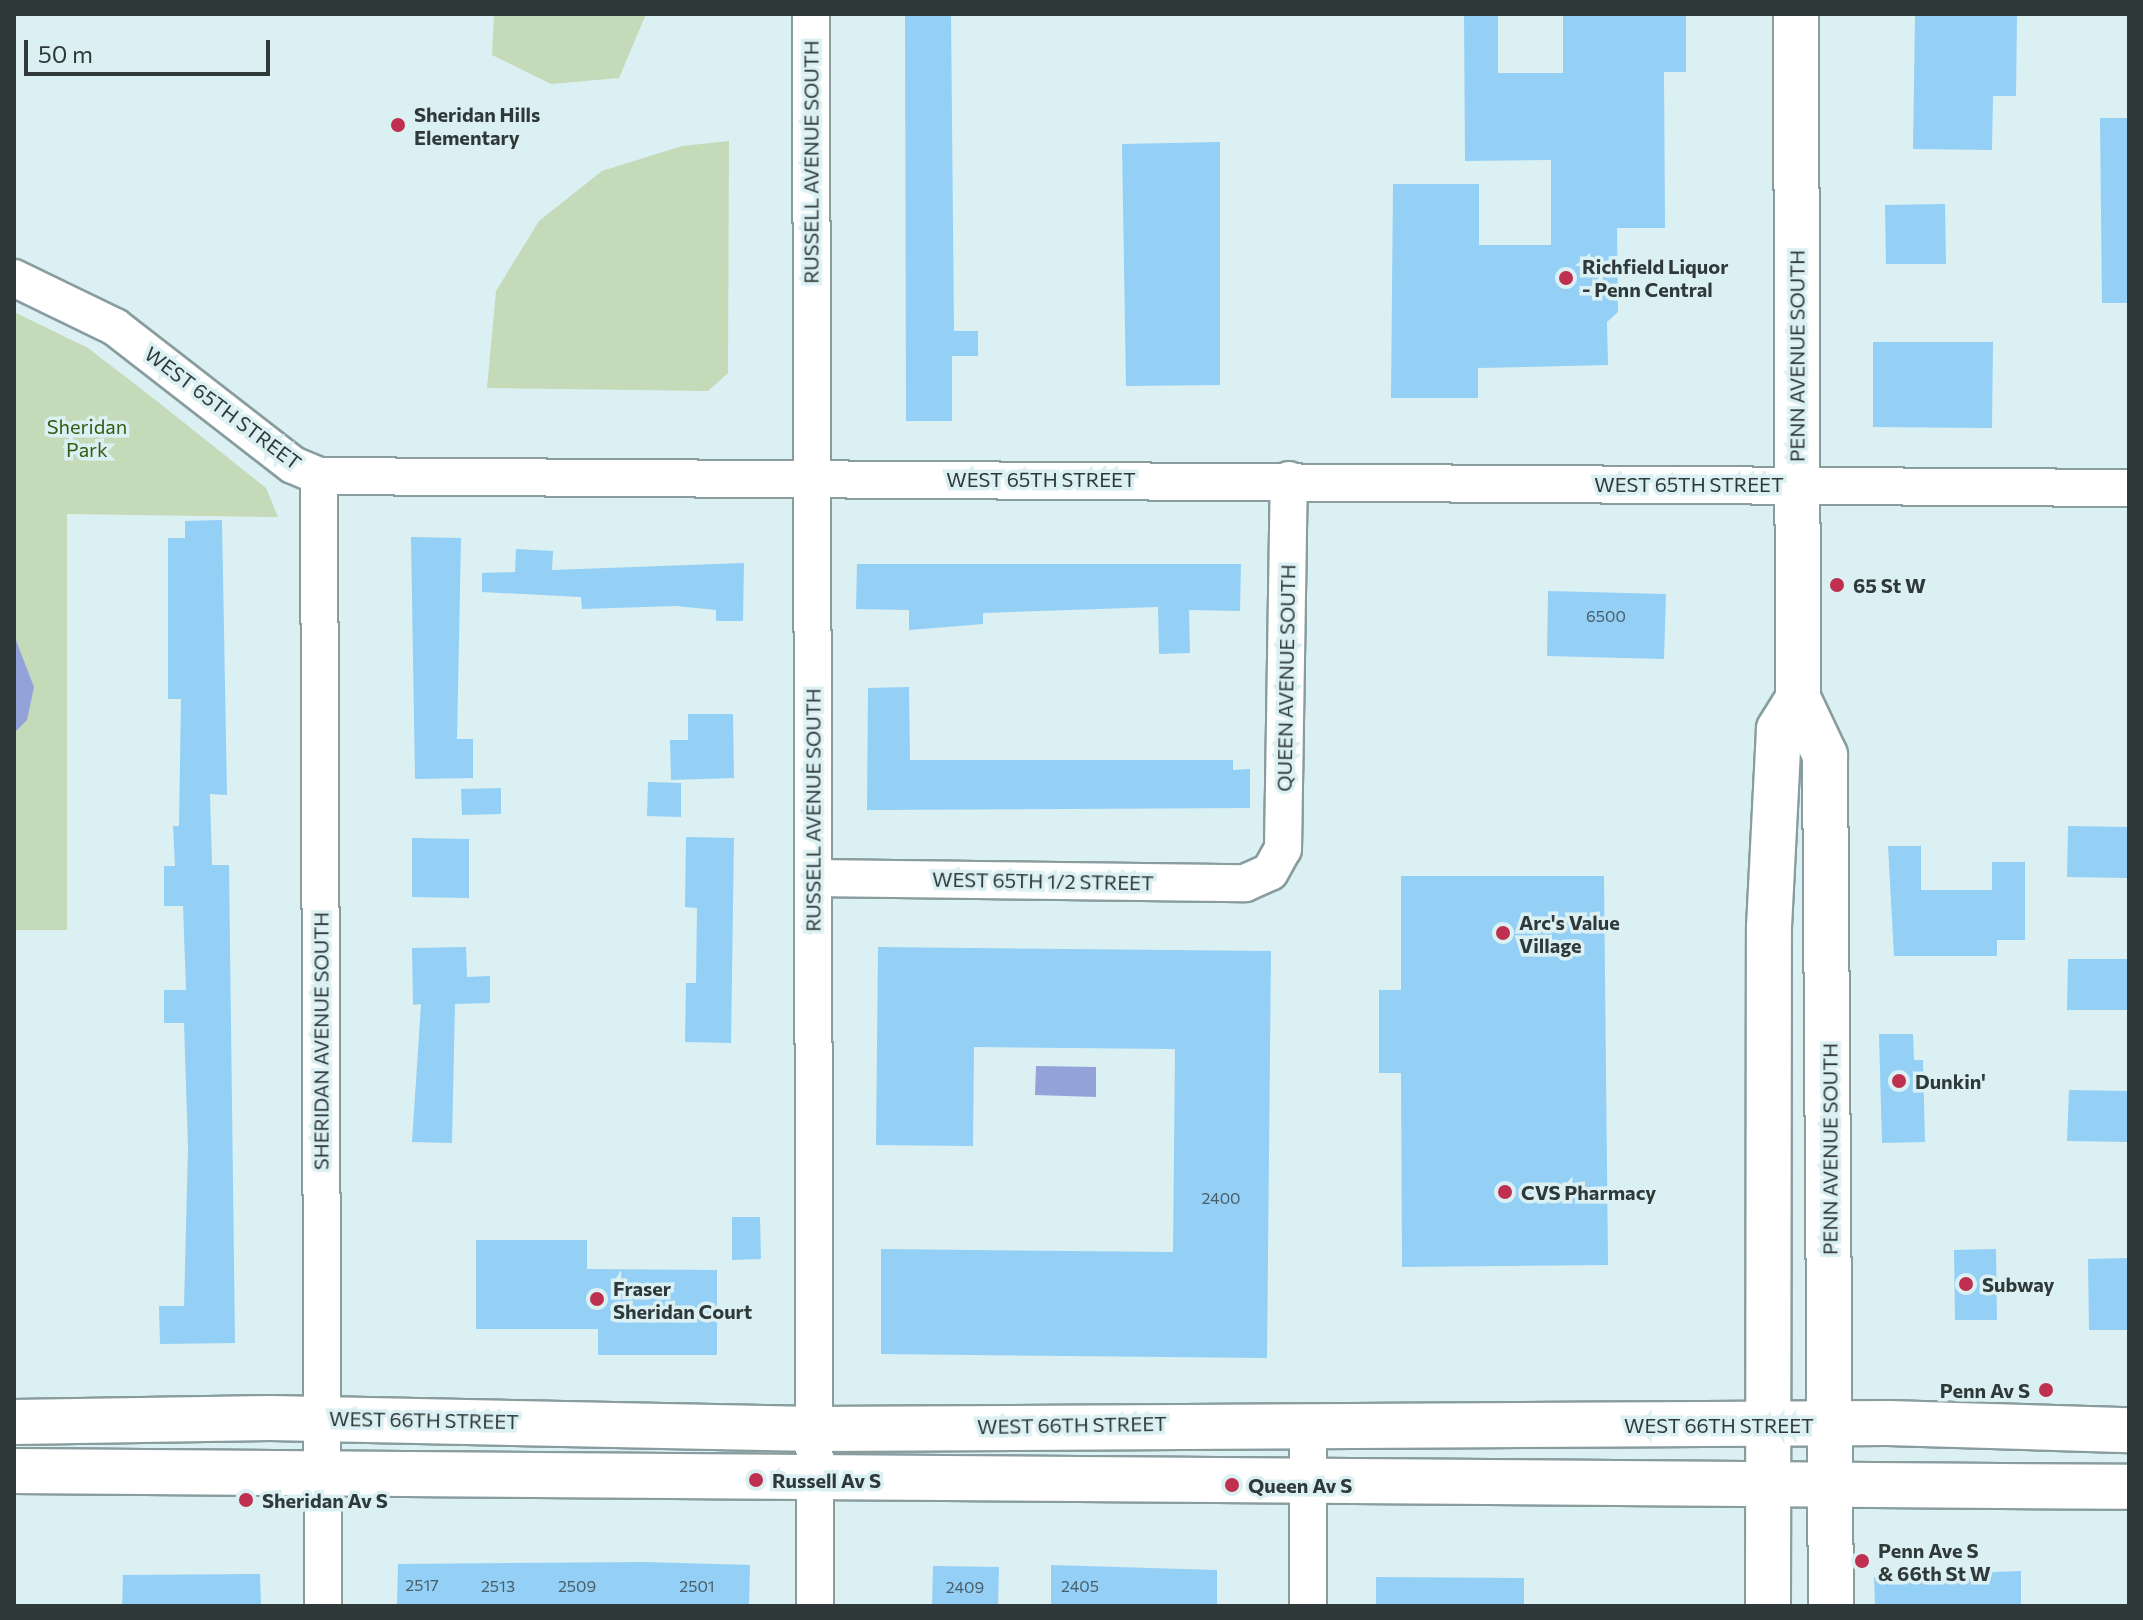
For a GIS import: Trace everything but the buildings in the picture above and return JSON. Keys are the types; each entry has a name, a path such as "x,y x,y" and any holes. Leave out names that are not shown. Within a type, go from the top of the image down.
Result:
{"main road":[{"name":"PENN AVENUE SOUTH","path":"1796,14 1798,698 1825,755 1831,1606"},
{"name":"PENN AVENUE SOUTH","path":"1768,1606 1766,1427 1770,912 1779,729 1798,698"},
{"name":"WEST 66TH STREET","path":"14,1422 322,1419 814,1429 1308,1423 1766,1427 1830,1423 2129,1430"},
{"path":"14,1471 323,1476 815,1475 1767,1485 1830,1482 2129,1487"}],"street":[{"name":"RUSSELL AVENUE SOUTH","path":"811,14 815,1606"},
{"name":"WEST 65TH STREET","path":"14,278 115,327 293,465 319,476 1289,480 2129,488"},
{"name":"SHERIDAN AVENUE SOUTH","path":"319,476 323,1606"},
{"name":"QUEEN AVENUE SOUTH","path":"1270,872 1283,849 1289,480"},
{"name":"WEST 65TH 1/2 STREET","path":"813,878 1245,883 1270,872"},
{"path":"1308,1423 1308,1606"}],"green space":[{"path":"494,14 646,14 619,78 551,84 492,55"},
{"path":"729,141 728,373 708,391 487,388 496,291 539,221 602,171 682,146"},
{"name":"Sheridan Park","path":"14,312 88,348 158,402 266,488 278,517 67,514 67,930 14,930"}],"water":[{"path":"14,635 34,687 27,720 14,733"},
{"path":"1036,1066 1096,1067 1096,1097 1035,1095"}],"place":[{"name":"Sheridan Hills Elementary","path":"398,125"},
{"name":"Richfield Liquor - Penn Central","path":"1566,278"},
{"name":"65 St W","path":"1837,585"},
{"name":"Arc's Value Village","path":"1503,933"},
{"name":"Dunkin'","path":"1899,1081"},
{"name":"CVS Pharmacy","path":"1505,1192"},
{"name":"Subway","path":"1966,1284"},
{"name":"Fraser Sheridan Court","path":"597,1299"},
{"name":"Penn Av S","path":"2046,1390"},
{"name":"Russell Av S","path":"756,1480"},
{"name":"Queen Av S","path":"1232,1485"},
{"name":"Sheridan Av S","path":"246,1500"},
{"name":"Penn Ave S & 66th St W","path":"1862,1561"}]}
